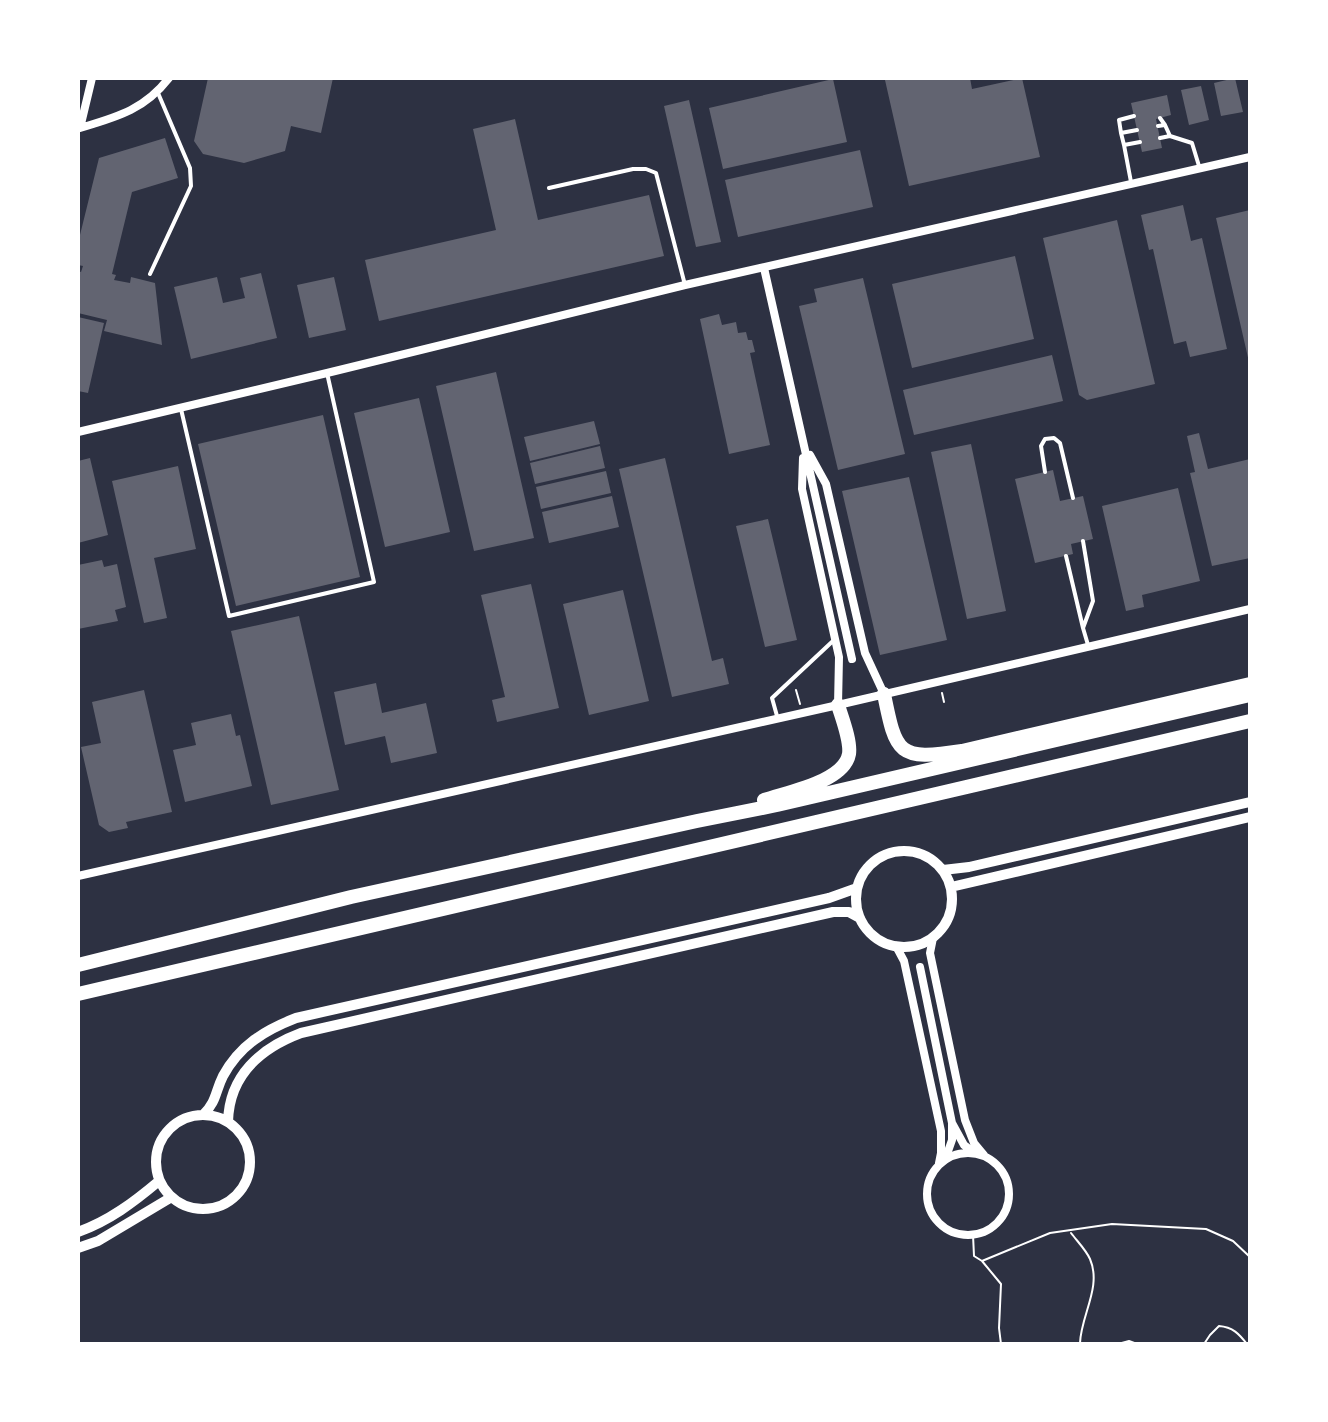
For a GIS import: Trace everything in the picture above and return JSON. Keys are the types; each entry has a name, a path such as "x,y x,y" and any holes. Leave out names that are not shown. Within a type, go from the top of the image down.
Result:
{"highway":[{"path":"884,694 895,740 901,748 924,755 962,751 1250,684"},
{"path":"78,965 351,897 777,805 1250,695"},
{"path":"697,821 823,781 840,770 849,755 849,746 838,705"},
{"path":"78,994 1250,721"}],"street":[{"path":"79,131 92,78"},
{"path":"79,131 141,106 158,93 169,78"},
{"path":"78,432 685,285 1250,157"},
{"path":"764,268 852,659"},
{"path":"803,444 802,489 839,657 838,705"},
{"path":"803,444 826,484 865,653 884,694"},
{"path":"78,863 79,875 1250,609"},
{"path":"943,870 969,867 1250,802"},
{"path":"951,887 1250,817"},
{"path":"902,851 917,852 931,859 943,870 951,887 952,906 945,924 933,938 915,946 896,946 881,941 860,918 856,903 857,888 873,862 886,854 902,851"},
{"path":"203,1115 212,1105 223,1076 244,1047 271,1028 296,1018 829,898 857,888"},
{"path":"228,1122 228,1109 237,1083 255,1058 278,1041 301,1033 833,912 849,912 860,918"},
{"path":"933,938 930,953 965,1120 974,1143 985,1156"},
{"path":"896,946 904,961 941,1131 942,1160"},
{"path":"920,967 952,1123 952,1140 931,1174 926,1187 926,1200 938,1223 949,1231 973,1235 998,1222 1009,1199 1008,1186 996,1163 964,1145 952,1123"},
{"path":"203,1115 228,1122 241,1133 250,1150 251,1167 247,1184 232,1201 216,1208 198,1211 170,1198 159,1181 155,1160 160,1142 172,1126 203,1115"},
{"path":"942,1160 973,1152"},
{"path":"78,1232 130,1205 159,1181"},
{"path":"78,1248 98,1241 170,1198"}],"lane":[{"path":"150,274 192,178 158,93"},
{"path":"1132,184 1119,120 1134,116"},
{"path":"1160,118 1170,136"},
{"path":"1158,126 1165,125"},
{"path":"1121,133 1137,130"},
{"path":"1160,138 1170,136 1192,143 1200,169"},
{"path":"1124,145 1140,142"},
{"path":"549,188 633,169 656,173 685,285"},
{"path":"180,407 229,616 374,582 327,373"},
{"path":"1045,472 1041,446 1045,439 1054,438 1060,443 1073,498"},
{"path":"1083,541 1093,601 1083,628"},
{"path":"1066,556 1088,647"},
{"path":"777,718 772,698 835,638"}],"path":[{"path":"793,679 802,712"},
{"path":"982,1261 1050,1233 1112,1224 1206,1229 1233,1241 1250,1260"},
{"path":"1070,1232 1089,1257 1094,1271 1094,1285 1080,1334 1081,1344"},
{"path":"973,1235 974,1256 1001,1284 1001,1344"},
{"path":"1204,1344 1219,1326 1237,1331 1247,1344"},
{"path":"1118,1344 1129,1341 1137,1344"}],"building":[{"path":"208,78 333,78 321,133 291,126 285,151 244,163 203,154 194,141"},
{"path":"970,78 972,89 1022,78 1040,157 909,186 885,80"},
{"path":"1235,78 1243,112 1221,116 1214,83"},
{"path":"833,79 847,142 723,169 709,108"},
{"path":"1201,86 1209,120 1189,125 1181,90"},
{"path":"1167,95 1171,115 1156,119 1162,148 1142,152 1131,103"},
{"path":"689,100 721,242 696,247 664,106"},
{"path":"515,119 538,220 649,195 664,256 379,321 365,260 496,230 473,129"},
{"path":"165,138 178,178 132,192 112,274 116,275 114,280 130,283 131,277 155,283 162,345 104,331 107,320 78,313 78,271 81,272 83,266 78,265 78,243 99,158"},
{"path":"860,150 873,207 738,237 725,180"},
{"path":"1183,205 1191,241 1202,238 1227,349 1190,357 1186,341 1174,344 1153,249 1149,250 1141,215"},
{"path":"1250,210 1250,362 1249,362 1216,218"},
{"path":"1117,220 1155,384 1087,400 1079,395 1043,238"},
{"path":"1015,256 1034,339 912,368 892,284"},
{"path":"261,273 277,338 191,359 174,287 217,277 223,303 245,298 240,278"},
{"path":"334,277 346,330 309,338 297,285"},
{"path":"863,278 905,454 838,470 799,306 817,302 814,289"},
{"path":"719,314 722,325 736,322 738,333 746,332 748,340 752,340 755,352 750,353 770,445 729,454 700,319"},
{"path":"78,317 104,323 88,393 78,391"},
{"path":"1052,355 1063,401 914,435 903,390"},
{"path":"496,372 534,538 474,551 436,386"},
{"path":"419,398 450,532 385,547 354,413"},
{"path":"323,415 360,577 236,606 198,444"},
{"path":"594,421 600,444 530,461 524,437"},
{"path":"1199,433 1208,469 1250,459 1250,558 1212,566 1190,473 1195,472 1187,436"},
{"path":"971,444 1006,611 967,619 931,452"},
{"path":"600,446 605,468 535,484 530,463"},
{"path":"90,458 108,535 78,543 78,461"},
{"path":"665,458 712,661 723,658 729,684 672,697 619,469"},
{"path":"178,466 196,549 154,558 167,618 144,623 112,481"},
{"path":"1053,470 1060,501 1083,496 1093,539 1071,544 1073,554 1035,563 1015,479"},
{"path":"606,471 611,493 541,509 536,487"},
{"path":"909,477 947,640 880,655 842,491"},
{"path":"1178,488 1200,581 1142,595 1144,607 1126,611 1102,506"},
{"path":"612,496 619,527 549,543 542,512"},
{"path":"768,519 797,640 765,647 736,526"},
{"path":"102,560 104,567 117,564 126,607 115,610 118,621 78,629 78,565"},
{"path":"531,584 559,708 497,722 492,700 505,697 481,595"},
{"path":"623,590 649,701 589,715 563,604"},
{"path":"299,616 339,790 271,805 231,631"},
{"path":"376,683 382,713 426,703 437,753 391,763 385,736 345,745 334,692"},
{"path":"144,690 172,812 126,822 128,828 109,832 99,825 81,747 101,743 92,702"},
{"path":"231,714 236,736 240,735 252,786 185,802 173,750 196,745 191,723"}]}
